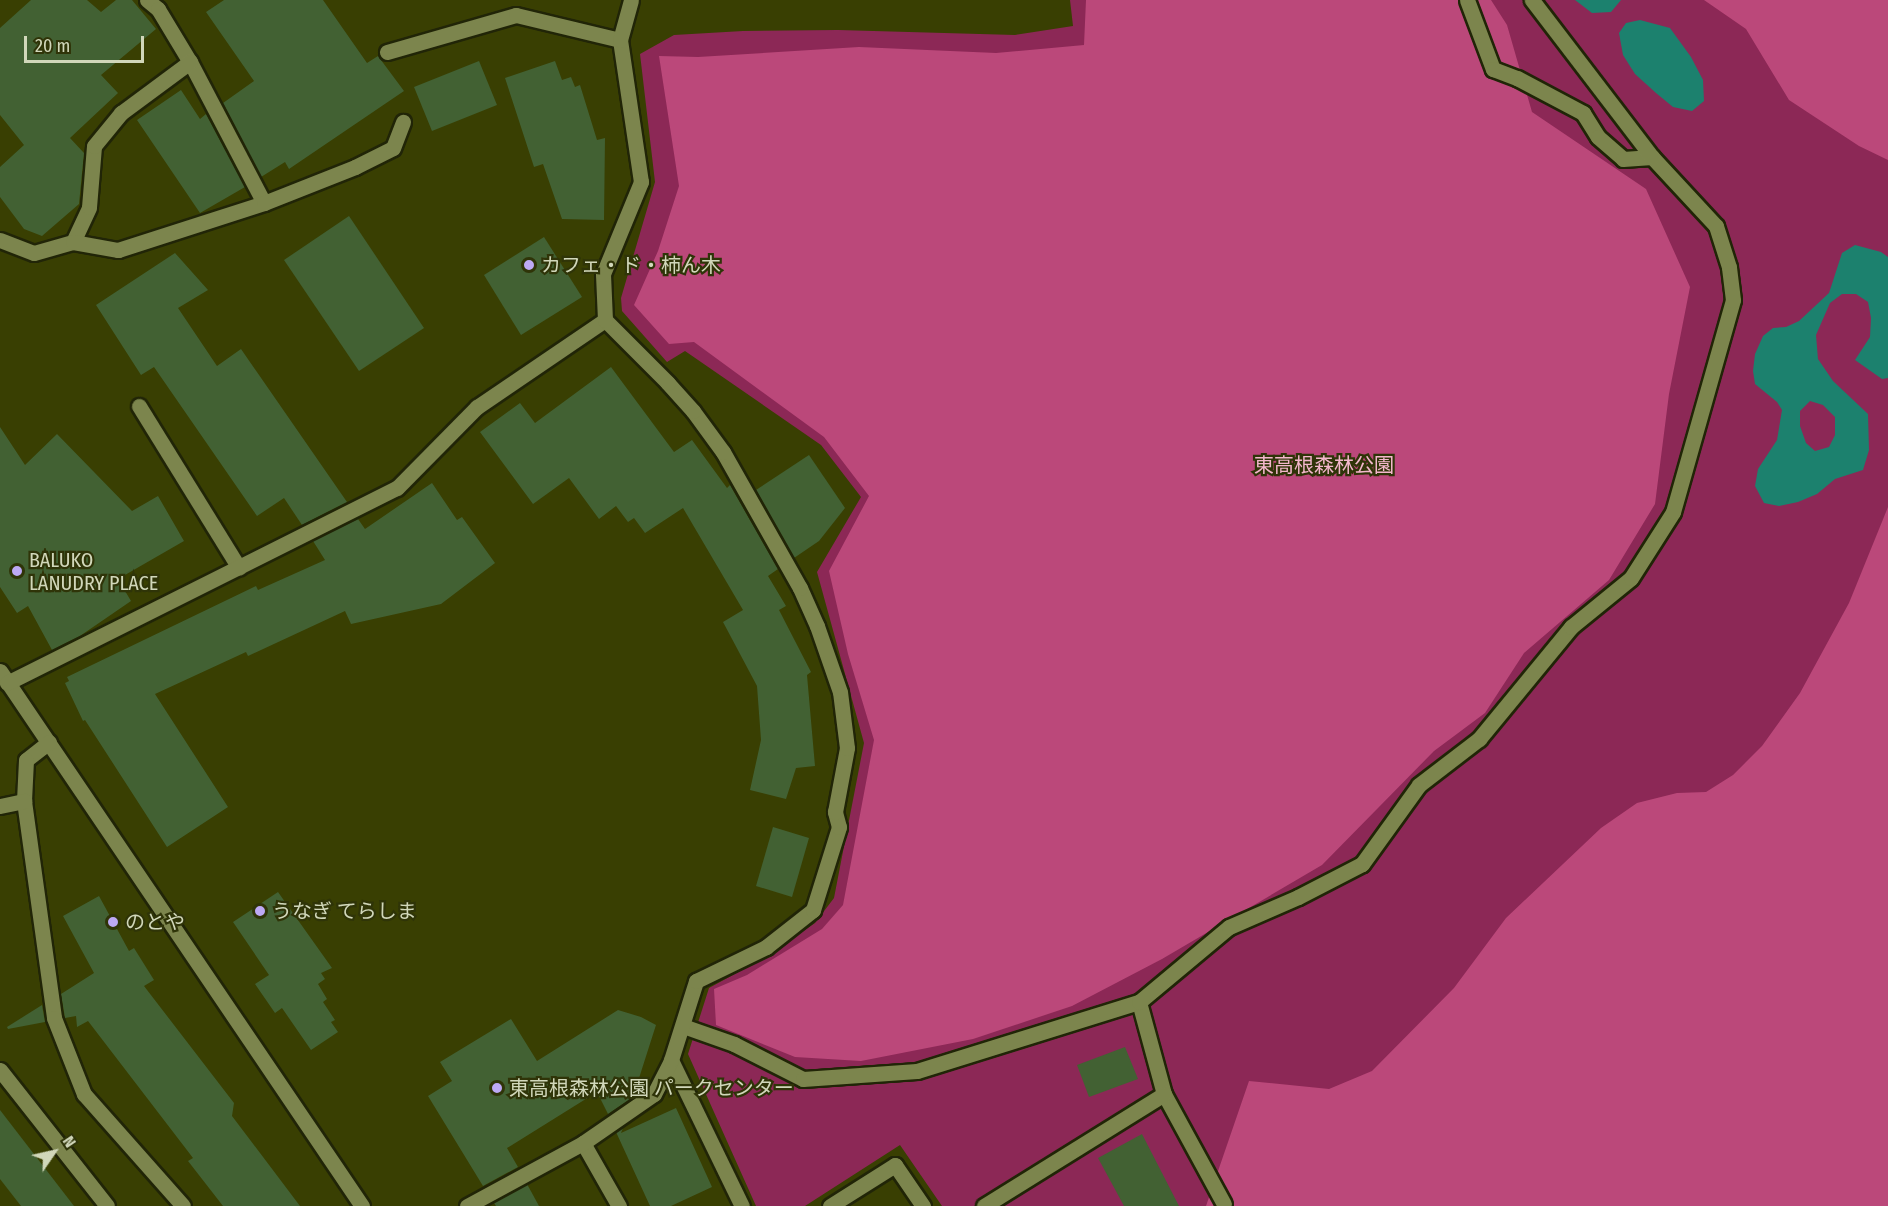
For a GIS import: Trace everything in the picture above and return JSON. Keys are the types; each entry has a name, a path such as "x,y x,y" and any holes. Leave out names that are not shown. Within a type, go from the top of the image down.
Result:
{"street":[{"path":"147,0 158,9 190,62 264,203"},
{"path":"467,1206 583,1143 654,1094 671,1060 696,981 766,947 813,910 839,827 835,812 847,748 840,692 818,626 800,588 723,453 693,411 605,320 603,274 641,182 620,40 631,0"},
{"path":"1467,0 1493,69 1517,78 1583,113 1598,137 1623,159 1652,157"},
{"path":"683,1026 734,1044 803,1080 917,1071 1139,1002 1228,927 1298,897 1362,864 1419,785 1479,739 1571,627 1631,578 1673,512 1733,300 1729,267 1716,226 1652,157 1532,0"},
{"path":"387,52 516,15 620,40"},
{"path":"72,242 89,207 94,146 121,113 190,62"},
{"path":"0,240 34,253 72,242 118,250 264,203 355,167 393,148 403,122"},
{"path":"362,1206 4,677 239,568 397,488 477,407 605,320"},
{"path":"139,406 239,568"},
{"path":"50,742 26,760 24,801 54,1018 84,1094 183,1206"},
{"path":"0,806 24,801"},
{"path":"1139,1002 1164,1094 1224,1204"},
{"path":"671,1060 741,1206"},
{"path":"0,1070 107,1206"},
{"path":"984,1206 1164,1094"},
{"path":"583,1143 619,1206"},
{"path":"830,1206 895,1165 923,1206"}],"green space":[{"name":"東高根森林公園","path":"1070,0 1888,0 1888,555 1793,764 1525,956 1207,1206 942,1206 900,1145 805,1206 756,1206 688,1054 709,988 764,958 815,923 834,898 864,743 817,572 861,497 821,445 685,351 667,362 622,311 621,298 655,182 640,54 674,35 743,31 838,30 1015,35 1073,26"},
{"name":"東高根森林公園","path":"1086,0 1491,0 1507,25 1532,112 1646,189 1690,287 1669,394 1655,504 1609,580 1524,653 1485,713 1434,751 1322,865 1162,959 1072,1006 973,1039 861,1061 795,1057 716,1025 714,989 747,975 822,929 843,905 874,740 848,654 829,571 869,496 824,437 694,342 669,344 634,305 658,251 679,186 659,56 698,57 859,47 996,53 1084,45"},
{"path":"1704,0 1888,0 1888,160 1859,146 1789,100 1746,29"},
{"path":"1888,507 1888,1206 1206,1206 1249,1081 1329,1089 1372,1071 1454,988 1506,918 1601,828 1637,803 1677,793 1706,792 1733,775 1762,746 1800,693 1849,603"}],"water":[{"path":"1575,0 1621,0 1611,12 1592,13"},
{"path":"1640,20 1670,28 1691,57 1703,80 1704,101 1692,111 1673,107 1635,74 1623,55 1619,33 1626,23"},
{"path":"1855,245 1881,252 1888,257 1888,378 1882,379 1855,360 1870,337 1871,318 1868,302 1856,294 1842,294 1830,303 1816,335 1818,359 1833,381 1868,414 1869,450 1863,470 1835,479 1817,494 1798,502 1779,506 1764,503 1755,486 1758,469 1777,440 1782,410 1777,402 1755,384 1753,371 1755,354 1763,336 1773,328 1786,327 1799,321 1829,293 1842,253","holes":["1810,401 1823,405 1835,417 1835,435 1829,447 1815,451 1806,443 1800,426 1800,411"]}],"building":[{"path":"31,0 87,0 101,12 116,0 132,0 156,29 101,75 118,93 70,138 84,153 79,204 42,236 24,229 0,197 0,167 24,145 0,115 0,28"},
{"path":"224,0 323,0 367,63 378,56 404,91 289,169 285,162 261,177 223,103 254,81 206,12"},
{"path":"479,61 497,105 432,131 414,87"},
{"path":"555,61 562,80 571,77 575,87 580,85 597,140 605,138 604,220 562,219 543,164 534,167 505,78"},
{"path":"181,90 200,119 206,114 245,187 200,213 137,120"},
{"path":"349,216 424,328 359,371 284,260"},
{"path":"544,237 582,297 521,335 484,275"},
{"path":"175,253 208,290 178,308 217,366 241,349 347,502 302,525 284,498 257,516 154,367 141,375 96,305"},
{"path":"611,367 674,452 692,440 727,488 730,485 778,569 768,576 786,606 779,610 811,672 807,675 815,766 796,768 786,799 750,790 761,740 757,686 723,622 743,610 683,508 645,533 634,518 628,522 616,506 599,519 569,478 533,504 480,432 520,403 535,423"},
{"path":"0,427 25,465 57,434 132,511 158,496 184,541 118,579 131,601 80,636 52,650 28,606 17,613 0,587"},
{"path":"809,455 845,508 819,541 794,558 756,490"},
{"path":"432,483 457,520 462,517 495,563 441,604 351,624 345,611 248,656 246,652 155,694 228,807 167,847 85,720 83,721 65,683 69,681 67,677 256,586 258,590 325,560 313,541 358,519 365,529"},
{"path":"773,827 809,838 792,897 756,886"},
{"path":"278,892 332,968 321,973 325,979 318,984 327,999 323,1002 335,1020 331,1022 338,1032 311,1050 282,1008 275,1013 255,984 269,975 233,922"},
{"path":"99,896 129,951 134,948 154,980 144,986 234,1103 232,1116 300,1206 223,1206 188,1161 193,1158 88,1021 77,1027 76,1016 65,1018 61,994 94,973 63,916"},
{"path":"42,1005 45,1022 8,1029 7,1027"},
{"path":"618,1010 641,1017 656,1025 633,1097 608,1114 597,1092 507,1148 518,1167 483,1186 428,1096 452,1081 440,1062 511,1019 537,1061"},
{"path":"1125,1047 1138,1079 1089,1097 1077,1065"},
{"path":"676,1108 712,1187 671,1206 650,1206 616,1132 623,1128 621,1133"},
{"path":"0,1110 74,1206 21,1206 0,1179"},
{"path":"1142,1134 1179,1206 1124,1206 1098,1158"},
{"path":"527,1184 539,1206 496,1206 494,1203"}],"place":[{"name":"カフェ・ド・柿ん木","path":"529,265"},
{"name":"BALUKO LANUDRY PLACE","path":"17,571"},
{"name":"うなぎ てらしま","path":"260,911"},
{"name":"のとや","path":"113,922"},
{"name":"東高根森林公園 パークセンター","path":"497,1088"}]}
